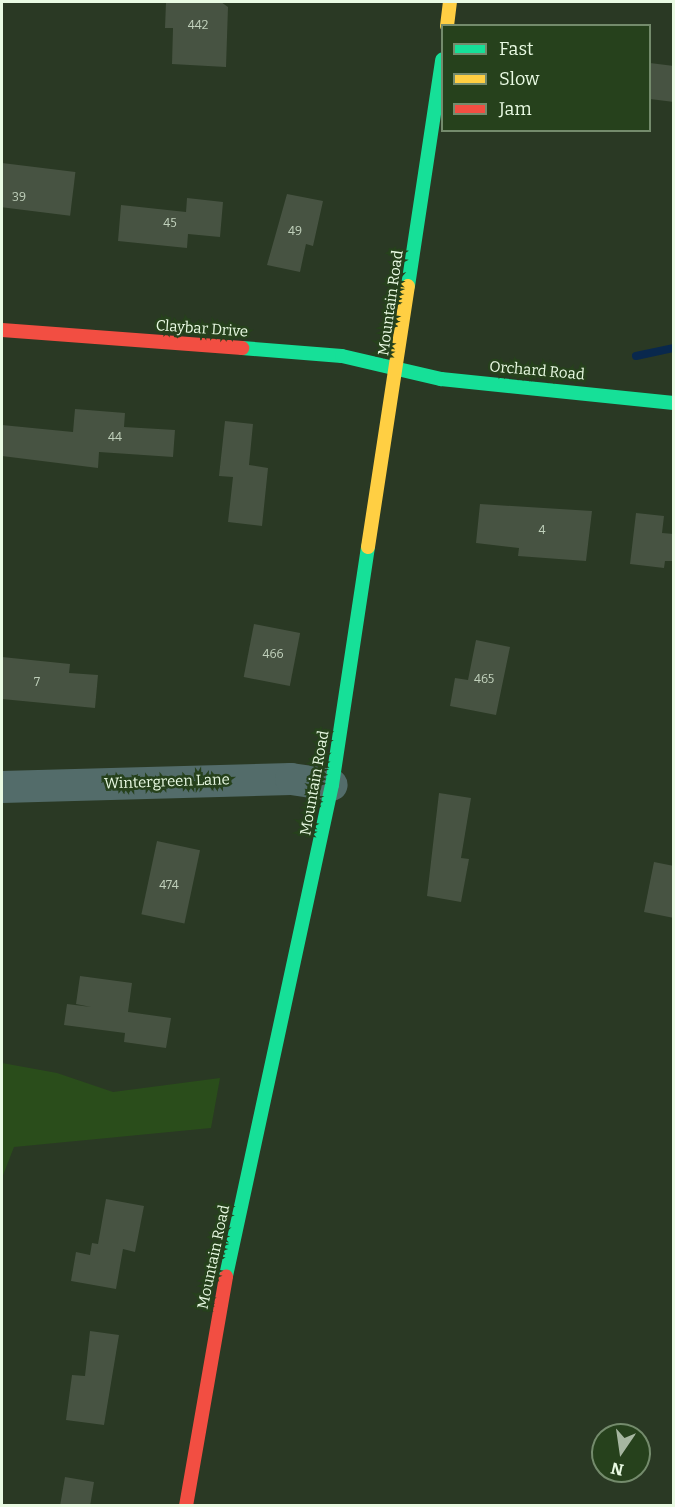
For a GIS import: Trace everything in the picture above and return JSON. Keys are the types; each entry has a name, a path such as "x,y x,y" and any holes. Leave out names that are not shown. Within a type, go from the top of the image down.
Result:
{"main road":[{"path":"447,24 450,2"},
{"name":"Mountain Road","path":"186,1506 212,1344 332,785 398,369 441,67"},
{"name":"Claybar Drive","path":"2,330 342,356 398,369"},
{"name":"Orchard Road","path":"398,369 441,379 674,403"}],"street":[{"name":"Wintergreen Lane","path":"2,787 291,779 332,785"}],"green space":[{"path":"2,1063 57,1073 113,1092 220,1078 211,1128 14,1147 2,1178"}],"building":[{"path":"166,2 221,2 228,7 226,67 172,64 173,28 165,28"},
{"path":"651,63 674,66 674,102 651,99"},
{"path":"2,163 75,172 70,216 2,207"},
{"path":"287,194 323,201 313,246 306,244 300,272 267,265"},
{"path":"187,198 223,202 220,237 188,234 187,248 118,241 121,205 186,212"},
{"path":"75,409 125,413 124,427 175,430 173,457 99,452 98,468 2,456 2,425 73,432"},
{"path":"225,421 253,424 249,465 268,468 262,526 228,522 233,477 219,476"},
{"path":"480,504 592,511 586,561 518,556 519,548 476,543"},
{"path":"636,513 664,516 662,533 674,534 674,561 665,561 664,568 630,564"},
{"path":"254,624 300,633 290,686 244,677"},
{"path":"476,640 510,647 496,715 450,706 455,678 468,680"},
{"path":"2,657 70,664 69,673 98,675 95,708 2,699"},
{"path":"439,793 471,798 461,858 469,859 461,902 427,896"},
{"path":"157,841 200,850 184,924 141,914"},
{"path":"654,862 674,866 674,918 644,912"},
{"path":"80,976 132,983 128,1012 171,1018 166,1048 124,1042 125,1033 64,1025 67,1004 91,1007 76,1004"},
{"path":"106,1199 144,1206 135,1252 123,1249 116,1289 71,1281 76,1252 90,1255 92,1243 98,1244"},
{"path":"90,1331 119,1335 104,1425 66,1420 72,1375 85,1376"},
{"path":"65,1477 94,1482 90,1506 60,1506"}],"waterway":[{"path":"636,356 674,348"}],"traffic: fast":[{"path":"408,286 441,67"},
{"path":"242,348 342,356 441,379 674,403"},
{"path":"226,1276 332,785 368,547"}],"traffic: slow":[{"path":"447,24 450,2"},
{"path":"368,547 408,286"}],"traffic: jam":[{"path":"2,330 242,348"},
{"path":"186,1506 226,1276"}]}
